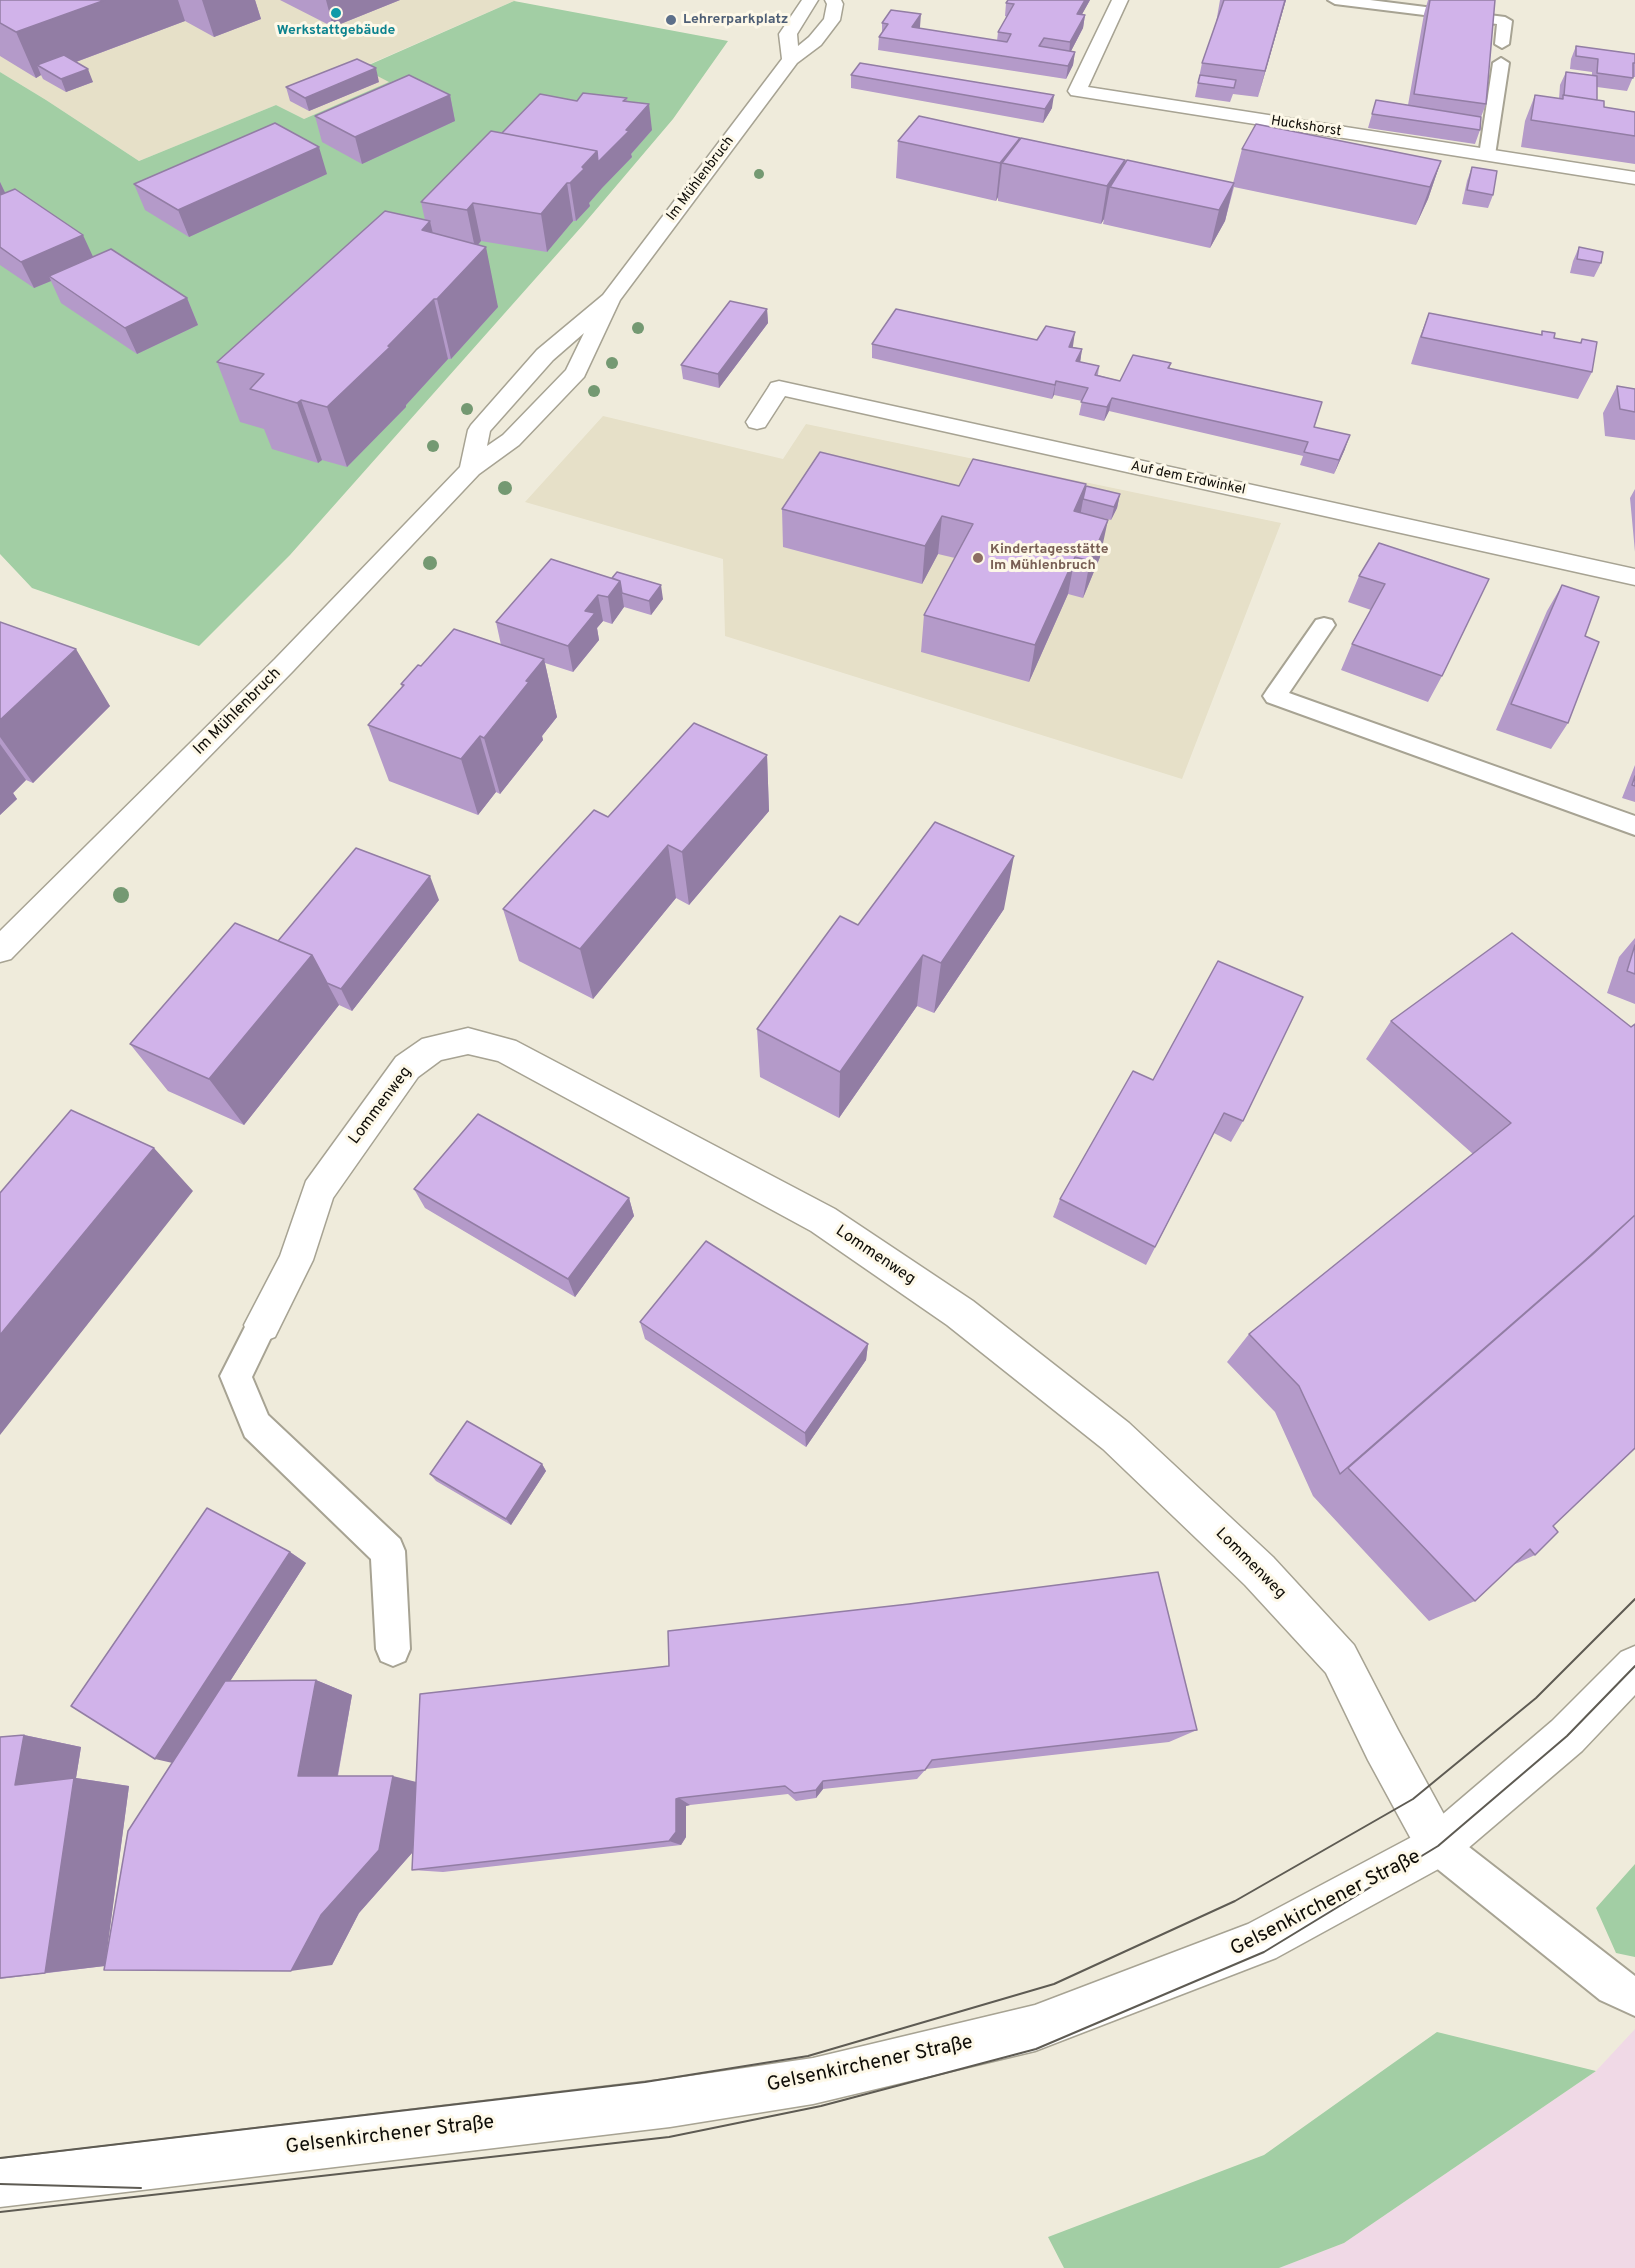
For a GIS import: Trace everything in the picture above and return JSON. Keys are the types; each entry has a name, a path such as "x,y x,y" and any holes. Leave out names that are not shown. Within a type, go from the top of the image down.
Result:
{"main road":[{"path":"791,59 788,34 810,0"},
{"name":"Im Mühlenbruch","path":"471,469 479,430 545,355 610,298 791,59 815,41 832,20 835,4 833,0"},
{"name":"Huckshorst","path":"1120,0 1077,91 1635,178"},
{"name":"Im Mühlenbruch","path":"0,950 284,665 471,469 511,441 576,372 610,298"},
{"name":"Auf dem Erdwinkel","path":"758,422 779,388 1635,578"},
{"name":"Lommenweg","path":"262,1325 296,1260 318,1192 407,1067 433,1048 468,1041 505,1050 823,1220 960,1313 1116,1436 1259,1571 1341,1659 1383,1744 1438,1846"},
{"name":"Gelsenkirchener Straße","path":"0,2183 670,2103 813,2081 1045,2024 1260,1942 1438,1846 1567,1736 1635,1666"}],"lane":[{"path":"1335,0 1505,21 1502,44"},
{"path":"1487,155 1501,63"},
{"path":"1323,625 1275,696 1635,826"},
{"path":"262,1325 237,1376 256,1426 388,1551 393,1649"},
{"path":"1438,1846 1614,1986 1635,1996"}],"shaded area":[{"path":"0,0 516,0 363,67 390,82 304,119 276,105 139,161 0,72"},
{"path":"603,416 783,459 806,424 1281,523 1182,779 725,636 723,559 525,502"},
{"path":"1635,2029 1635,2268 1279,2268 1344,2243 1596,2071"}],"green space":[{"path":"514,1 728,41 673,119 583,225 290,555 199,646 32,588 0,554 0,72 139,161 276,105 304,119 389,82 362,68"},
{"path":"1635,1864 1635,1957 1616,1953 1596,1908"},
{"path":"1437,2032 1596,2071 1344,2243 1279,2268 1064,2268 1048,2237 1264,2155"}],"building":[{"path":"0,0 105,0 16,32 0,23"},
{"path":"1008,0 1085,0 1077,14 1085,15 1070,42 1044,38 1039,46 1075,52 1068,66 879,37 888,24 882,23 891,10 921,14 912,27 1007,42 1011,34 998,32 1014,4 1006,3"},
{"path":"1224,0 1285,0 1265,71 1202,63"},
{"path":"1430,0 1495,0 1486,104 1414,94"},
{"path":"1576,46 1635,54 1633,78 1597,73 1598,59 1576,56"},
{"path":"64,55 88,69 61,79 37,65"},
{"path":"357,59 376,68 305,98 286,87"},
{"path":"860,63 1054,95 1045,109 851,75"},
{"path":"1566,72 1597,76 1597,100 1564,95"},
{"path":"409,75 450,95 355,137 315,116"},
{"path":"1200,75 1236,80 1234,88 1198,83"},
{"path":"583,93 627,98 623,101 649,104 626,130 629,131 598,162 597,151 502,133 540,94 577,101"},
{"path":"1535,95 1563,99 1563,95 1604,101 1604,107 1635,112 1635,136 1531,120"},
{"path":"1376,100 1481,117 1480,130 1372,114"},
{"path":"919,116 1020,138 1000,163 898,141"},
{"path":"275,123 319,147 178,210 134,184"},
{"path":"1256,124 1441,161 1430,187 1242,149"},
{"path":"491,131 597,151 582,167 584,169 570,183 567,183 541,214 473,203 467,210 421,202"},
{"path":"1021,138 1125,160 1107,186 1002,163"},
{"path":"1127,160 1234,183 1219,210 1110,187"},
{"path":"1472,167 1497,171 1493,195 1467,190"},
{"path":"15,189 83,235 21,262 0,247 0,195"},
{"path":"385,211 430,221 422,230 486,247 388,346 390,347 327,407 301,400 297,403 250,389 264,374 217,362"},
{"path":"1579,247 1603,252 1601,263 1577,259"},
{"path":"111,249 187,298 125,328 49,276"},
{"path":"730,301 767,309 718,374 681,365"},
{"path":"896,309 1037,340 1046,326 1075,332 1069,347 1082,349 1076,361 1099,366 1095,375 1120,381 1133,355 1171,363 1168,368 1322,402 1314,427 1350,435 1339,460 1304,452 1308,442 1112,398 1107,407 1081,402 1088,388 1056,381 1055,385 872,344"},
{"path":"1429,313 1542,335 1542,331 1555,333 1554,338 1581,343 1582,339 1597,342 1592,372 1421,337"},
{"path":"1617,386 1635,389 1635,412 1620,409"},
{"path":"820,452 959,486 973,459 1086,484 1074,511 1108,520 1090,561 1075,557 1035,645 924,615 973,524 942,516 925,546 782,509"},
{"path":"1086,486 1120,494 1114,507 1083,499"},
{"path":"1379,543 1489,579 1442,676 1352,644 1385,584 1359,576"},
{"path":"551,559 620,581 608,597 598,595 585,611 595,613 568,646 496,622"},
{"path":"617,572 661,585 649,601 622,593 620,581 612,578"},
{"path":"1562,585 1599,597 1585,636 1599,642 1568,723 1511,704"},
{"path":"0,622 76,649 0,720"},
{"path":"454,629 544,659 526,681 529,682 484,738 480,736 461,759 368,725 404,685 401,684 418,665 421,666"},
{"path":"694,723 767,755 682,852 668,845 580,949 503,909 594,810 608,817"},
{"path":"935,822 1014,856 941,963 923,955 840,1072 757,1029 840,916 858,925"},
{"path":"356,848 430,876 341,989 327,983 312,955 278,941"},
{"path":"235,923 312,955 209,1079 130,1044"},
{"path":"1512,933 1631,1027 1635,1024 1635,1215 1340,1474 1299,1386 1249,1334 1511,1123 1391,1021"},
{"path":"1635,945 1635,974 1627,971"},
{"path":"1218,961 1303,997 1243,1121 1224,1113 1155,1247 1060,1199 1133,1071 1153,1080"},
{"path":"71,1110 154,1148 0,1335 0,1193"},
{"path":"478,1114 629,1198 568,1279 414,1189"},
{"path":"1635,1215 1635,1448 1553,1526 1558,1532 1535,1555 1530,1549 1475,1601 1348,1468"},
{"path":"706,1241 868,1344 805,1433 640,1322"},
{"path":"467,1421 542,1464 506,1519 430,1474"},
{"path":"207,1508 290,1552 155,1759 71,1706"},
{"path":"1158,1572 1197,1730 932,1760 925,1770 823,1781 816,1790 794,1793 785,1786 679,1798 676,1799 676,1832 669,1841 412,1870 420,1694 669,1666 668,1631 909,1604"},
{"path":"316,1680 298,1776 393,1776 379,1850 321,1915 291,1971 104,1970 128,1831 225,1681"},
{"path":"24,1735 15,1785 74,1778 45,1973 0,1978 0,1737"}],"tram line":[{"path":"0,2158 645,2082 808,2056 1054,1984 1235,1901 1413,1799 1536,1698 1635,1599"},
{"path":"0,2212 669,2137 821,2106 1036,2049 1264,1952 1438,1846 1567,1736 1635,1666"},
{"path":"0,2184 141,2188"}],"place":[{"name":"Werkstattgebäude","path":"336,13"},
{"name":"Lehrerparkplatz","path":"671,20"},
{"name":"Kindertagesstätte Im Mühlenbruch","path":"978,558"}]}
